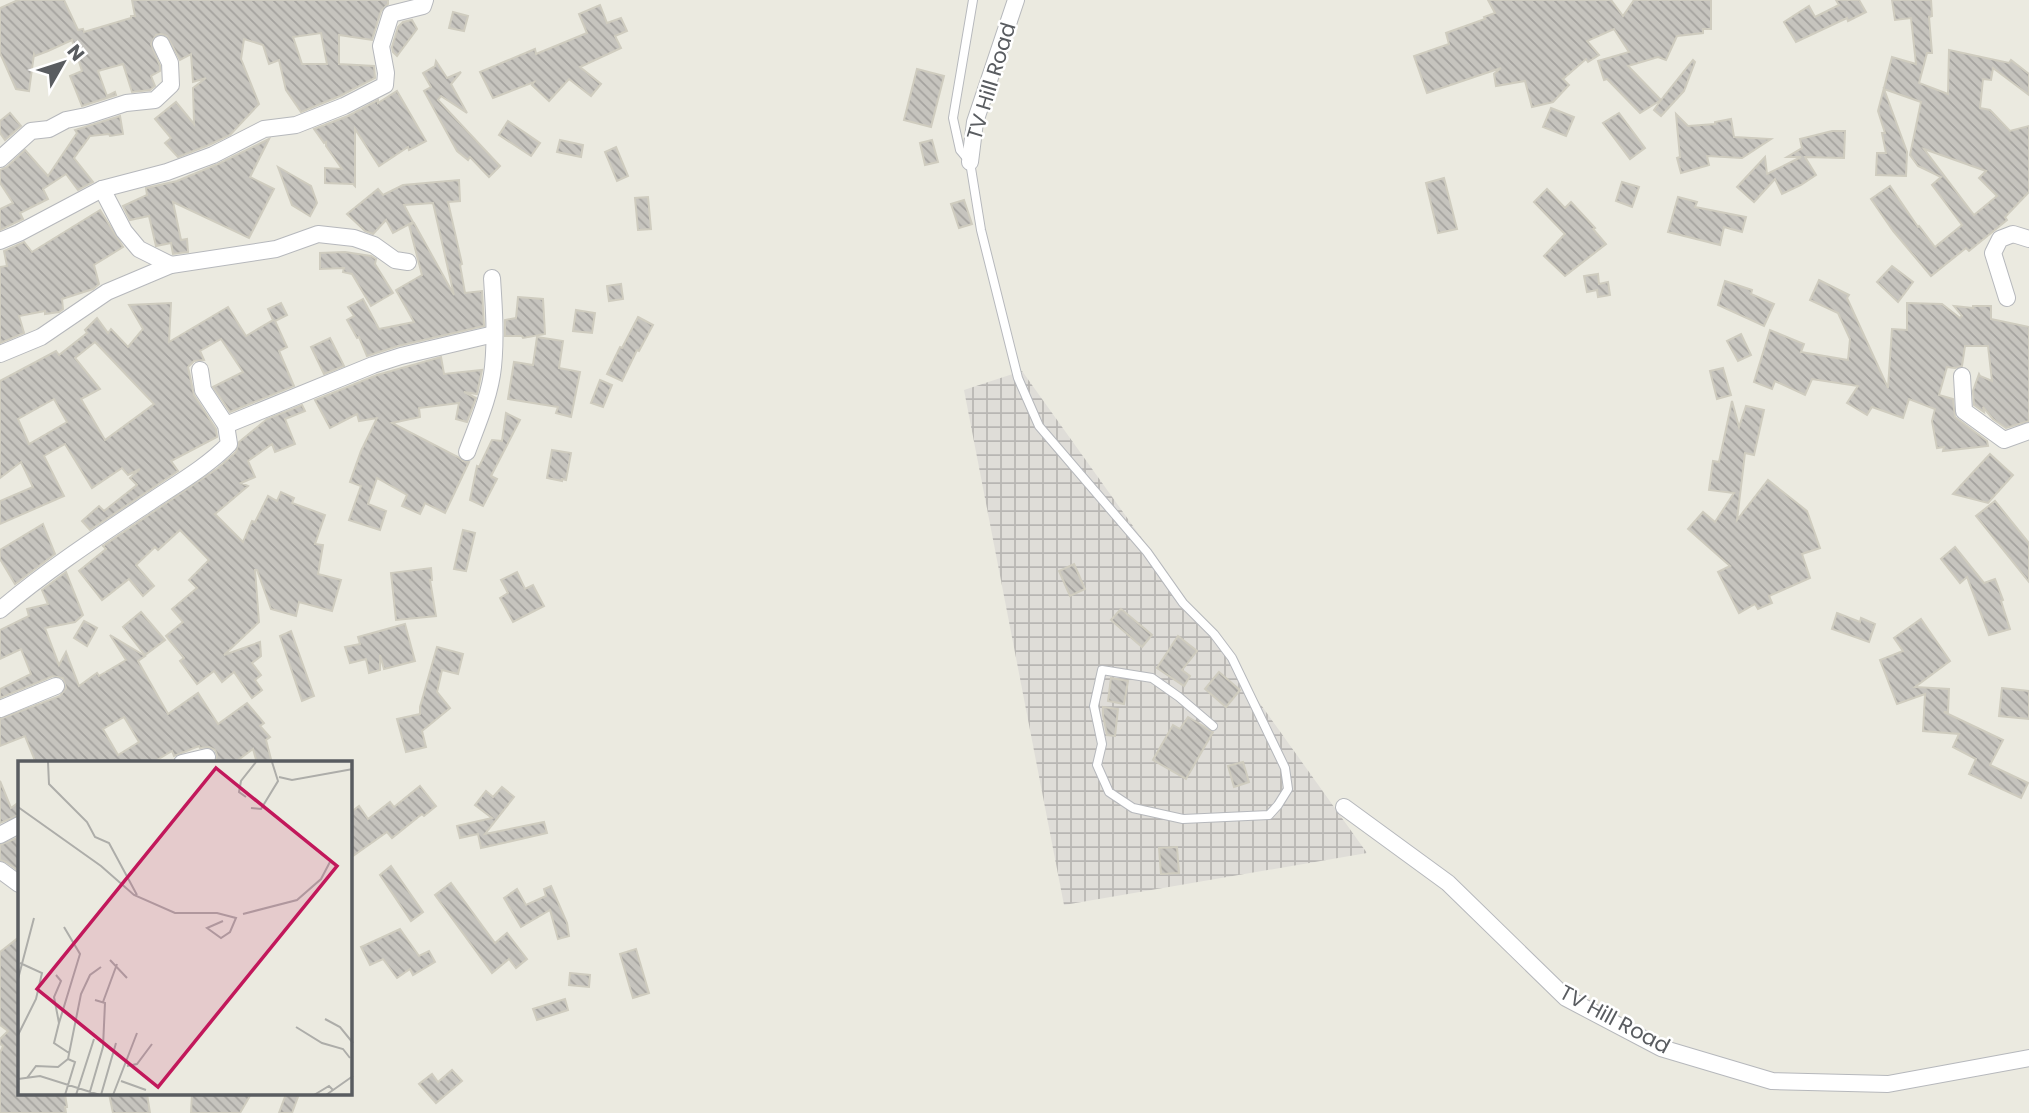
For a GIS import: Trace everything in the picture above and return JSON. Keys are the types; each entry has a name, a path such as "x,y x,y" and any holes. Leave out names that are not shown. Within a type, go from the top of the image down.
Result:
{"street":[{"path":"0,242 102,189 167,172 213,155 264,129 296,125 344,106 385,85 386,73 381,46 391,14 423,6 425,0"},
{"name":"TV Hill Road","path":"970,162 975,122 1016,0"},
{"path":"0,159 31,131 49,129 66,120 126,103 155,100 171,85 170,63 161,44"},
{"path":"102,189 124,231 139,249 171,265"},
{"path":"0,354 41,337 107,292 171,265 276,249 318,234 354,238 374,245 394,260 408,261"},
{"path":"2007,298 1993,253 2000,239 2012,234 2029,239"},
{"path":"467,452 493,369 495,318 492,278"},
{"path":"226,425 373,365 494,334"},
{"path":"0,610 51,569 229,444 226,425 203,390 200,370"},
{"path":"1962,376 1964,411 2004,440 2029,431"},
{"path":"0,709 56,686"},
{"path":"190,761 207,757"},
{"name":"TV Hill Road","path":"1344,807 1448,883 1566,998 1661,1048 1772,1081 1888,1084 2029,1058"},
{"path":"0,835 18,826"},
{"path":"0,870 18,883"}],"lane":[{"path":"973,0 953,118 960,150 970,162 981,230 1018,378 1039,426 1147,552 1184,603 1214,634 1232,658 1285,768 1288,789 1269,815 1183,819 1133,808 1110,792 1097,765 1102,744 1094,706 1102,670 1152,678 1179,696 1213,726"}],"shaded area":[{"path":"1022,371 1367,853 1064,905 964,390"}],"building":[{"path":"18,0 64,0 78,30 83,29 84,32 135,16 132,0 388,0 388,4 381,11 372,40 339,35 339,64 374,66 375,78 301,112 286,90 279,60 269,64 263,45 244,39 241,59 259,104 230,135 178,157 165,143 171,138 155,119 176,102 194,124 193,88 206,78 193,82 191,54 180,60 167,36 156,35 151,44 160,66 160,71 151,76 155,86 150,90 132,92 123,64 98,71 107,96 115,92 116,95 82,106 70,76 82,71 72,40 35,56 34,54 29,91 16,89 0,53 0,8","holes":["321,33 327,64 302,64 293,37"]},
{"path":"1488,0 1611,0 1623,16 1634,0 1711,0 1711,29 1703,29 1703,33 1677,36 1666,60 1658,57 1628,66 1661,100 1640,113 1607,79 1604,80 1598,61 1629,52 1614,29 1587,41 1599,55 1588,62 1586,59 1563,79 1569,85 1553,102 1532,107 1525,81 1496,86 1494,74 1501,68 1427,93 1414,56 1449,44 1446,33 1495,13"},
{"path":"1836,0 1859,0 1866,12 1796,42 1784,22 1809,6 1815,17 1839,5"},
{"path":"1892,0 1931,0 1932,16 1929,17 1932,53 1927,53 1919,83 1948,94 1949,50 2009,63 2011,60 2029,74 2029,95 1993,68 1991,80 1983,79 1980,108 1990,110 2010,131 2029,126 2029,192 2005,217 2007,220 1969,251 1966,248 1931,276 1893,231 1871,199 1890,186 1935,247 1962,225 1932,185 1941,177 1918,166 1910,155 1921,102 1884,89 1907,152 1906,176 1876,175 1877,153 1886,153 1882,133 1885,133 1878,111 1892,57 1916,64 1911,18 1895,20","holes":["1924,149 1986,171 1979,178 1997,196 1974,215"]},
{"path":"600,5 607,23 621,18 627,31 615,36 621,48 580,67 601,84 591,96 569,79 549,101 532,85 534,82 493,98 480,72 535,49 536,54 587,33 579,14"},
{"path":"453,12 468,16 464,31 449,28"},
{"path":"412,20 417,29 397,56 392,47 398,27 403,22"},
{"path":"1693,60 1695,62 1684,91 1661,116 1654,110"},
{"path":"436,61 447,78 461,72 451,84 467,113 441,96 438,100 500,166 489,177 470,157 468,160 457,151 424,91 431,87 423,73 435,66"},
{"path":"917,69 944,76 931,127 904,120"},
{"path":"397,91 426,141 409,150 408,147 379,166 355,129 355,186 325,183 325,168 342,169 326,142 324,143 314,129 348,116 378,100 378,103"},
{"path":"1551,108 1574,117 1566,136 1543,127"},
{"path":"10,113 21,126 5,140 0,133 0,121"},
{"path":"1619,113 1645,148 1630,159 1603,123"},
{"path":"1676,114 1688,126 1715,124 1731,119 1734,137 1771,139 1742,158 1707,156 1709,165 1681,173 1677,158 1680,157"},
{"path":"120,116 123,134 90,136 74,158 93,182 78,190 66,174 43,189 48,199 20,213 23,219 0,230 0,209 13,203 0,183 0,170 25,150 48,176 77,133 75,130"},
{"path":"508,121 540,143 531,156 499,135"},
{"path":"1832,131 1845,131 1844,158 1805,157 1816,175 1801,185 1782,194 1775,179 1754,202 1737,187 1765,157 1767,174 1801,157 1787,157 1802,148 1800,139"},
{"path":"269,139 250,177 274,189 249,238 173,202 181,240 187,239 188,252 173,254 171,243 156,246 149,216 130,220 123,206 147,195 146,188 177,181"},
{"path":"560,140 583,145 581,157 557,152"},
{"path":"932,140 938,162 925,165 920,143"},
{"path":"616,147 628,176 617,181 605,152"},
{"path":"278,167 311,186 317,203 310,216 292,205"},
{"path":"1444,178 1457,229 1438,233 1426,183"},
{"path":"459,180 460,201 448,202 462,264 465,293 482,291 484,326 367,356 359,337 357,338 347,320 354,316 348,307 363,299 379,329 414,322 396,290 422,275 409,225 414,223 454,295 433,203 404,205 413,222 393,233 386,220 373,234 365,231 347,214 378,189 383,195 403,185"},
{"path":"1622,182 1639,187 1632,207 1616,201"},
{"path":"1547,189 1565,208 1571,202 1606,244 1565,276 1544,256 1565,234 1534,202"},
{"path":"648,197 651,229 638,230 635,198"},
{"path":"1678,197 1697,202 1695,207 1746,217 1742,232 1724,227 1720,245 1668,232"},
{"path":"964,200 972,224 959,228 951,204"},
{"path":"100,210 123,247 94,265 99,284 93,289 62,299 63,309 59,312 45,314 45,311 19,316 24,333 0,343 0,267 7,266 4,251 24,242 32,252"},
{"path":"345,252 376,259 375,264 393,293 371,306 352,274 343,272 344,268 320,269 320,253"},
{"path":"1892,266 1913,282 1898,302 1877,282"},
{"path":"1598,274 1599,284 1608,282 1610,295 1598,297 1597,290 1587,292 1584,276"},
{"path":"1819,280 1849,295 1847,298 1888,388 1892,329 1907,330 1907,303 1942,304 1960,318 1962,316 1954,306 1991,306 1991,319 2029,327 2029,421 2006,428 1993,419 1983,407 1984,412 1974,405 1973,391 1979,374 1992,381 1988,346 1965,346 1962,366 1947,367 1939,395 1953,399 1955,417 1987,441 1988,446 1943,451 1944,447 1937,448 1932,421 1935,409 1909,399 1903,418 1872,407 1867,415 1847,403 1858,386 1812,379 1805,395 1775,381 1772,389 1754,382 1770,330 1804,344 1801,352 1848,360 1850,339 1838,313 1810,300"},
{"path":"1725,281 1752,290 1751,294 1774,304 1764,326 1718,305"},
{"path":"621,284 623,299 609,301 607,286"},
{"path":"518,297 543,299 545,334 523,338 505,336 505,320 516,318"},
{"path":"171,303 169,342 228,307 246,336 273,320 268,309 281,303 287,315 275,321 287,347 279,351 294,386 230,412 213,387 243,372 221,339 200,351 204,360 194,361 188,367 194,395 216,429 217,437 171,461 178,471 90,530 82,521 99,506 104,511 137,485 130,478 140,469 128,475 122,468 92,488 65,444 44,456 64,496 0,524 0,501 33,487 21,462 0,478 0,381 56,351 59,355 87,333 85,330 97,318 108,333 111,329 128,347 143,329 129,305","holes":["95,342 154,404 105,440 81,399 100,389 75,358","54,399 67,422 29,444 18,419"]},
{"path":"576,310 595,313 592,333 573,331"},
{"path":"638,317 653,325 622,381 607,374"},
{"path":"1741,334 1751,355 1738,361 1727,341"},
{"path":"537,337 563,341 559,368 580,372 571,417 556,413 558,407 508,399 514,362 533,365"},
{"path":"330,338 344,366 324,374 311,347"},
{"path":"441,357 444,374 482,370 477,394 464,392 476,398 467,422 456,419 459,403 419,408 420,417 392,423 469,462 445,513 425,503 420,514 402,506 407,495 377,478 368,504 386,511 380,530 349,520 361,486 350,482 377,418 359,421 357,414 330,428 315,400 377,375"},
{"path":"1723,368 1731,395 1717,399 1710,371"},
{"path":"600,380 612,385 603,407 591,403"},
{"path":"1732,401 1739,427 1746,406 1764,410 1754,455 1745,453 1737,520 1768,480 1807,511 1820,548 1802,554 1810,578 1769,596 1772,603 1758,609 1755,604 1739,613 1718,572 1730,566 1688,529 1703,512 1715,522 1734,493 1709,490 1713,461 1719,462"},
{"path":"302,405 305,411 285,419 295,444 275,452 272,444 248,461 255,477 241,483 248,486 215,514 243,542 252,521 255,522 268,496 277,501 281,492 294,498 292,503 325,515 315,544 323,545 318,574 341,580 332,611 299,602 296,616 271,609 255,570 259,622 224,655 260,642 261,656 252,663 261,675 255,680 262,690 252,698 234,672 222,682 214,671 197,684 180,661 184,658 166,636 183,622 172,609 197,588 189,580 209,560 180,530 158,550 155,547 136,565 154,586 143,596 129,579 102,600 79,571 106,549 103,546 218,468 236,452 239,442 267,419"},
{"path":"506,413 520,420 491,476 497,479 483,506 470,500 477,466 479,467 492,440 502,441"},
{"path":"552,450 571,453 566,480 547,478"},
{"path":"1990,454 2013,475 1988,503 1953,494"},
{"path":"1995,501 2029,543 2029,582 1976,516"},
{"path":"43,524 55,554 15,584 0,559 0,550"},
{"path":"463,530 475,533 466,571 454,569"},
{"path":"1955,547 1984,583 1995,579 2010,629 1989,635 1967,577 1960,583 1941,559"},
{"path":"1074,564 1085,589 1070,596 1059,571"},
{"path":"431,568 430,580 436,616 396,620 391,573"},
{"path":"66,572 83,615 75,622 45,628 59,665 66,652 79,686 97,673 99,676 126,660 110,635 145,656 138,661 168,714 198,693 218,724 247,703 264,723 260,726 270,737 266,740 271,761 256,761 253,749 237,761 216,761 215,750 199,746 174,756 172,751 155,761 35,761 25,736 0,746 0,719 60,696 66,688 63,678 53,676 0,698 0,689 31,674 21,649 0,659 0,630 29,616 27,609 48,604 42,590","holes":["124,717 139,742 118,755 103,729"]},
{"path":"517,572 525,589 533,585 544,606 513,622 500,598 508,593 501,580"},
{"path":"1121,609 1152,635 1142,647 1111,620"},
{"path":"141,612 165,640 145,655 123,627"},
{"path":"1837,613 1860,622 1861,618 1875,624 1869,642 1832,629"},
{"path":"1921,619 1950,661 1915,687 1949,689 1948,712 1944,712 2003,740 1990,765 2028,783 2021,798 1969,774 1976,759 1953,747 1959,734 1923,731 1925,694 1897,704 1880,660 1903,651 1894,638"},
{"path":"84,621 97,628 87,646 74,638"},
{"path":"405,624 415,661 384,669 380,655 380,670 369,673 366,659 350,663 345,647 360,644 358,637"},
{"path":"291,631 314,696 302,701 280,636"},
{"path":"1178,636 1197,651 1182,670 1190,676 1184,686 1157,668"},
{"path":"437,647 463,654 458,674 442,670 437,692 450,708 422,731 426,747 406,752 397,719 420,714"},
{"path":"1219,672 1240,690 1226,707 1205,689"},
{"path":"1111,678 1128,681 1124,704 1108,701"},
{"path":"2002,688 2029,691 2029,719 1999,716"},
{"path":"1103,707 1118,709 1115,736 1107,735"},
{"path":"1188,717 1213,732 1186,779 1153,760 1173,725 1180,729"},
{"path":"1243,762 1249,782 1234,787 1228,766"},
{"path":"0,781 11,808 18,803 18,815 0,823"},
{"path":"420,786 436,806 392,838 387,832 352,857 352,811 359,806 368,819 390,802 394,807"},
{"path":"502,787 514,797 485,834 544,822 547,833 481,848 478,834 460,838 457,826 492,818 475,805 486,791 493,797"},
{"path":"18,837 18,870 0,860 0,845"},
{"path":"1177,847 1179,873 1161,874 1159,848"},
{"path":"391,866 423,912 411,921 380,875"},
{"path":"451,883 495,943 507,933 527,959 516,968 509,959 492,973 435,895"},
{"path":"551,886 567,923 569,936 558,939 550,910 521,927 504,898 517,889 526,905 546,896 544,889"},
{"path":"400,929 419,956 429,951 435,962 413,975 410,969 397,978 383,959 370,965 361,947"},
{"path":"18,938 18,1096 65,1096 66,1113 0,1113 0,1053 3,1046 0,1039 8,1031 0,1025 0,952"},
{"path":"636,949 649,993 633,998 620,954"},
{"path":"570,973 590,975 589,987 569,985"},
{"path":"565,999 568,1010 537,1020 533,1009"},
{"path":"452,1070 462,1081 436,1103 419,1084 432,1074 438,1082"},
{"path":"109,1096 147,1096 150,1113 113,1113"},
{"path":"192,1096 250,1096 240,1113 191,1113"},
{"path":"285,1096 298,1096 292,1113 279,1113"}]}
